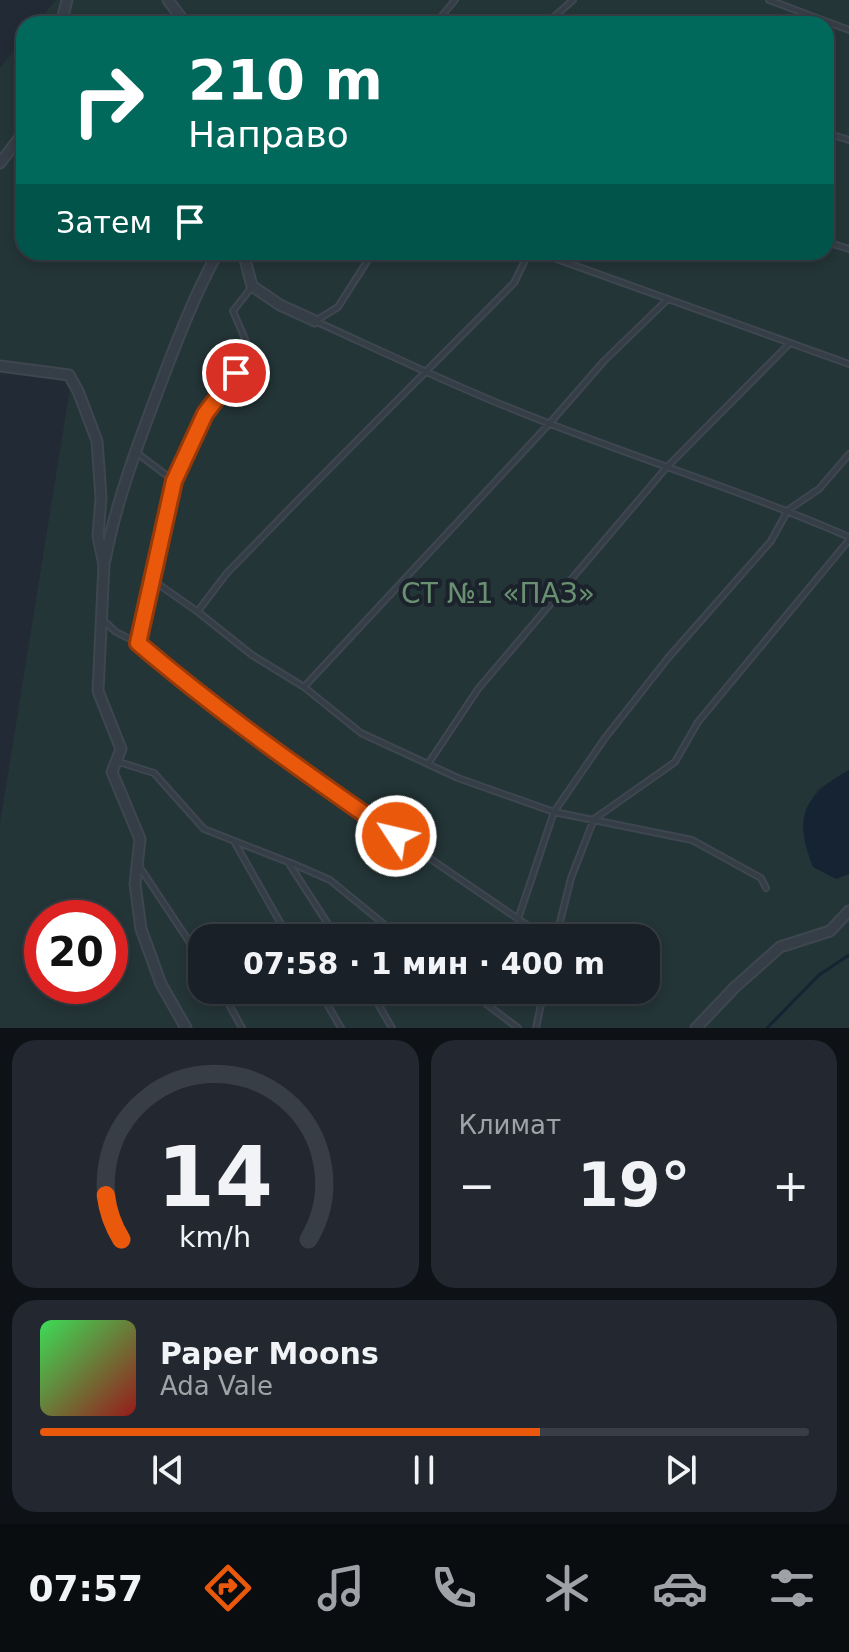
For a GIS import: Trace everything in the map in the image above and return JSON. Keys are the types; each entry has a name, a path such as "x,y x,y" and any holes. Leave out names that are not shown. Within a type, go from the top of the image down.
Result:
{"street":[{"path":"0,163 16,142"},
{"path":"186,1028 161,984 141,929 135,884 140,839 112,772 121,749 98,691 104,565 111,528 135,451 187,315 214,260"},
{"path":"245,260 252,286 280,305 315,321"},
{"path":"0,366 69,375 78,391 97,441 101,498 98,536 104,565"},
{"path":"696,1028 735,987 780,947 830,931 849,911"}],"lane":[{"path":"442,16 455,0"},
{"path":"555,16 573,0"},
{"path":"769,0 812,16"},
{"path":"315,321 338,307 368,260"},
{"path":"198,612 227,573 514,283 525,260"},
{"path":"559,260 849,364"},
{"path":"138,643 174,481 205,414 251,353 233,311 252,286"},
{"path":"304,687 604,361 668,299"},
{"path":"315,321 549,424 788,510 849,538 698,722 675,762 594,819 571,878 560,924"},
{"path":"428,764 478,689 666,468 789,344"},
{"path":"135,451 174,481"},
{"path":"518,919 554,812 605,738 668,658 771,541 788,510 819,489 849,454"},
{"path":"151,579 252,655 304,687 361,733 458,778 554,812 692,840 761,878 766,888"},
{"path":"101,619 116,632 138,643 182,681 302,771 525,924"},
{"path":"117,761 154,773 204,829 330,880 384,924"},
{"path":"235,842 281,924"},
{"path":"288,862 328,924"},
{"path":"137,863 188,940"},
{"path":"229,1004 242,1028"},
{"path":"327,1004 341,1028"},
{"path":"378,1004 392,1028"},
{"path":"486,1004 518,1028"},
{"path":"536,1028 541,1004"}],"green space":[{"name":"СТ №1 «ПАЗ»","path":"56,0 849,0 849,770 818,789 811,802 836,879 849,874 849,1028 0,1028 0,824 70,388 64,379 0,371 0,68 16,48 16,260 834,260 834,16 43,16"}],"water":[{"path":"849,770 849,874 836,879 813,867 803,821 812,799 821,789"}],"waterway":[{"path":"767,1028 819,975 849,955"}],"route":[{"path":"236,373 205,414 174,481 138,643 182,681 302,771 396,836"}]}
